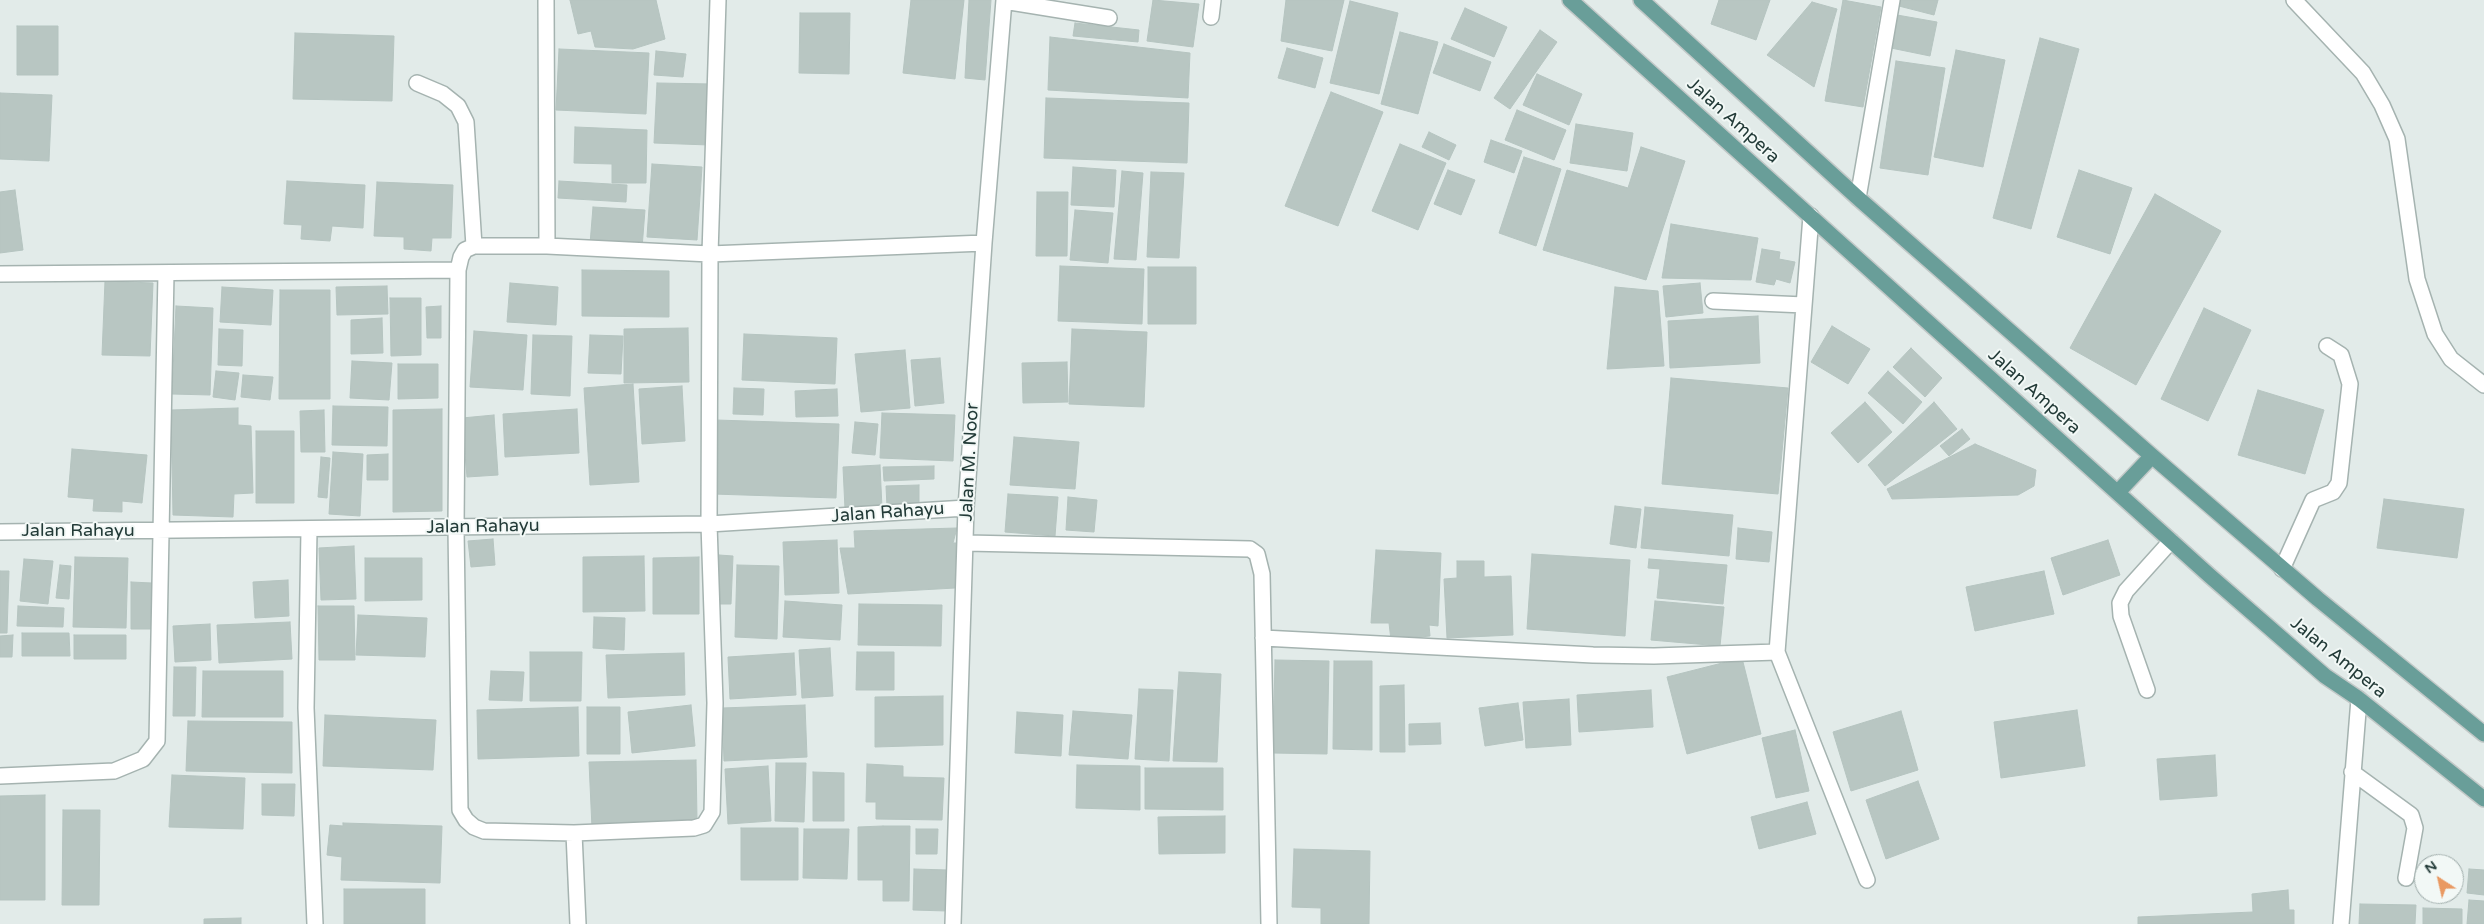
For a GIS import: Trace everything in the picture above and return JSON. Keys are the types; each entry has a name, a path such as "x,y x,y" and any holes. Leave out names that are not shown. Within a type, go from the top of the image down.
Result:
{"main road":[{"name":"Jalan Ampera","path":"1570,0 2171,541 2325,676 2359,700 2484,799"},
{"name":"Jalan Ampera","path":"1641,0 1858,198 2152,456 2282,569 2392,661 2484,734"},
{"path":"2118,492 2152,456"}],"street":[{"path":"546,0 547,246"},
{"path":"718,0 710,254 709,524 715,703 710,817 704,824 694,828 574,833 484,830 466,820 460,810 456,528 458,270 465,250 474,246 547,246 710,254 984,244"},
{"path":"1211,17 1213,0"},
{"path":"1858,198 1892,0"},
{"path":"2294,0 2363,73 2382,105 2397,140 2417,279 2435,334 2451,359 2484,385"},
{"path":"1004,1 1109,18"},
{"name":"Jalan M. Noor","path":"952,924 966,508 984,244 1004,1"},
{"path":"417,83 444,94 458,106 466,122 474,246"},
{"path":"1811,216 1777,652 1867,880"},
{"path":"0,274 458,270"},
{"path":"0,776 114,771 143,759 157,741 166,274"},
{"path":"1713,300 1804,305"},
{"path":"2282,569 2313,500 2333,492 2339,483 2350,384 2341,355 2327,346"},
{"name":"Jalan Rahayu","path":"0,532 709,524 966,508"},
{"path":"309,530 306,708 315,924"},
{"path":"2147,690 2121,616 2120,603 2126,591 2171,541"},
{"path":"966,542 1250,549 1258,554 1261,563 1269,924"},
{"path":"1263,638 1593,655 1654,656 1777,652"},
{"path":"2341,924 2359,700"},
{"path":"2352,772 2411,815 2415,828 2406,878"},
{"path":"574,833 578,924"}],"building":[{"path":"570,0 656,0 665,39 633,49 595,47 591,31 578,34"},
{"path":"911,0 964,0 955,79 903,73"},
{"path":"969,0 991,0 985,80 965,78"},
{"path":"1153,0 1199,4 1193,47 1147,41"},
{"path":"1286,0 1344,0 1332,51 1281,41"},
{"path":"1719,0 1770,0 1756,40 1711,24"},
{"path":"1843,0 1881,7 1863,107 1825,101"},
{"path":"1896,0 1938,0 1934,15 1895,5"},
{"path":"1350,1 1398,13 1379,94 1330,83"},
{"path":"1812,2 1837,9 1814,87 1767,55"},
{"path":"1465,8 1507,27 1494,57 1451,39"},
{"path":"800,13 850,13 849,74 799,73"},
{"path":"1897,15 1937,22 1930,56 1891,48"},
{"path":"1075,23 1139,30 1138,42 1073,36"},
{"path":"17,26 58,26 58,75 17,75"},
{"path":"1540,30 1557,42 1510,109 1494,98"},
{"path":"1400,32 1438,42 1418,114 1381,104"},
{"path":"295,33 394,36 392,101 293,99"},
{"path":"1050,37 1190,53 1188,98 1048,90"},
{"path":"2040,38 2079,49 2031,229 1993,218"},
{"path":"1444,44 1491,62 1480,91 1433,73"},
{"path":"1287,48 1323,58 1315,88 1278,78"},
{"path":"559,49 649,53 646,114 556,110"},
{"path":"1956,50 2005,60 1983,167 1934,157"},
{"path":"656,51 686,54 683,77 654,75"},
{"path":"1896,61 1945,68 1928,175 1880,168"},
{"path":"1537,74 1582,94 1569,125 1523,105"},
{"path":"657,83 712,84 709,145 654,143"},
{"path":"1331,92 1383,112 1338,226 1285,206"},
{"path":"0,93 52,95 49,161 0,159"},
{"path":"1046,98 1189,103 1187,163 1044,158"},
{"path":"1517,110 1566,130 1554,160 1505,140"},
{"path":"1576,124 1633,133 1627,171 1570,163"},
{"path":"575,127 647,130 646,183 612,183 612,164 574,163"},
{"path":"1429,132 1456,145 1449,160 1422,147"},
{"path":"1491,140 1522,151 1514,173 1484,162"},
{"path":"1400,144 1446,163 1418,230 1372,211"},
{"path":"1641,147 1685,161 1646,280 1543,250 1567,170 1628,188"},
{"path":"1524,157 1561,169 1536,246 1499,233"},
{"path":"652,164 702,167 697,240 647,237"},
{"path":"1073,167 1116,170 1114,207 1071,205"},
{"path":"1448,170 1475,180 1461,215 1434,204"},
{"path":"2079,170 2132,188 2110,254 2057,237"},
{"path":"1122,171 1143,173 1136,260 1114,259"},
{"path":"1151,172 1184,173 1179,258 1147,257"},
{"path":"287,181 365,185 363,228 332,226 330,241 301,239 302,225 284,224"},
{"path":"559,181 627,185 626,202 558,198"},
{"path":"377,182 453,185 451,238 432,238 431,251 404,249 404,237 374,236"},
{"path":"15,190 23,250 0,253 0,192"},
{"path":"1037,192 1068,192 1067,256 1036,256"},
{"path":"2155,194 2221,231 2136,385 2070,348"},
{"path":"593,207 645,210 642,248 590,244"},
{"path":"1075,210 1113,213 1108,263 1070,260"},
{"path":"1671,224 1758,238 1751,280 1662,278"},
{"path":"1762,249 1780,252 1779,259 1795,262 1790,283 1776,279 1774,285 1756,282"},
{"path":"1060,266 1144,269 1142,324 1058,321"},
{"path":"1148,267 1196,267 1196,324 1148,324"},
{"path":"582,270 669,271 669,317 582,316"},
{"path":"105,281 153,283 150,356 102,355"},
{"path":"510,283 558,287 556,325 507,322"},
{"path":"1700,283 1703,313 1666,317 1663,286"},
{"path":"387,286 388,314 337,315 336,287"},
{"path":"222,287 273,290 271,325 220,322"},
{"path":"1615,287 1658,291 1664,366 1607,369"},
{"path":"280,290 330,290 330,399 279,399"},
{"path":"390,298 421,298 421,355 391,356"},
{"path":"176,306 213,308 210,395 172,394"},
{"path":"441,306 441,338 427,338 426,307"},
{"path":"2204,308 2251,330 2208,421 2161,399"},
{"path":"1758,316 1760,363 1670,368 1668,321"},
{"path":"382,318 383,353 351,354 351,320"},
{"path":"1832,326 1870,349 1848,384 1811,362"},
{"path":"688,328 689,382 624,383 624,329"},
{"path":"219,329 243,330 242,366 218,365"},
{"path":"1072,329 1147,332 1144,407 1069,404"},
{"path":"474,331 527,335 523,390 470,387"},
{"path":"744,334 837,338 835,384 742,380"},
{"path":"533,335 572,336 570,396 531,394"},
{"path":"590,335 623,336 621,374 588,373"},
{"path":"1911,348 1942,378 1925,397 1893,367"},
{"path":"905,350 910,408 861,412 855,354"},
{"path":"940,358 944,403 915,406 911,360"},
{"path":"352,361 392,363 389,400 350,398"},
{"path":"1067,362 1068,402 1023,403 1022,363"},
{"path":"398,364 438,364 438,398 398,399"},
{"path":"216,371 239,373 235,400 213,397"},
{"path":"1888,371 1922,402 1903,424 1868,393"},
{"path":"243,375 273,377 270,400 241,397"},
{"path":"1671,378 1788,388 1778,494 1662,484"},
{"path":"633,384 639,482 590,485 584,388"},
{"path":"682,386 685,441 642,444 639,389"},
{"path":"734,388 764,389 763,415 733,414"},
{"path":"837,389 838,416 796,417 795,391"},
{"path":"2258,390 2324,410 2305,474 2238,455"},
{"path":"1865,402 1892,432 1858,463 1831,433"},
{"path":"1934,402 1957,429 1885,486 1868,465"},
{"path":"333,406 388,407 387,446 332,445"},
{"path":"238,408 238,425 251,426 253,493 234,494 233,517 173,515 171,410"},
{"path":"442,409 442,511 393,512 393,410"},
{"path":"577,409 579,453 505,457 503,414"},
{"path":"324,410 325,452 301,452 300,411"},
{"path":"882,413 955,415 953,461 880,458"},
{"path":"494,415 498,475 467,477 462,418"},
{"path":"716,420 839,424 836,498 713,494"},
{"path":"855,422 878,424 875,455 852,453"},
{"path":"1962,429 1970,439 1949,456 1940,446"},
{"path":"256,431 294,431 294,503 256,503"},
{"path":"1014,437 1079,442 1075,489 1010,485"},
{"path":"1975,444 2036,470 2034,486 2018,495 1892,499 1887,489"},
{"path":"72,449 147,455 142,503 122,501 122,512 93,511 94,499 68,497"},
{"path":"333,452 363,454 360,516 329,514"},
{"path":"388,454 388,480 367,480 367,455"},
{"path":"321,457 330,458 327,498 318,497"},
{"path":"880,465 882,508 845,509 843,467"},
{"path":"934,466 934,479 884,481 883,467"},
{"path":"919,485 919,506 887,507 886,486"},
{"path":"1008,494 1058,497 1055,536 1005,532"},
{"path":"1068,497 1097,500 1094,532 1066,530"},
{"path":"2384,499 2464,509 2457,558 2377,548"},
{"path":"1615,506 1641,509 1636,548 1610,544"},
{"path":"1645,507 1733,515 1729,556 1641,548"},
{"path":"957,528 953,543 960,543 955,588 848,594 840,548 855,548 854,531"},
{"path":"1738,528 1772,532 1769,562 1736,559"},
{"path":"493,539 495,565 471,567 468,541"},
{"path":"837,540 839,593 785,595 783,542"},
{"path":"2108,540 2120,575 2063,595 2051,558"},
{"path":"354,546 356,599 321,600 319,548"},
{"path":"1376,550 1441,553 1438,626 1429,625 1430,636 1391,640 1389,623 1371,623"},
{"path":"1532,554 1630,560 1625,636 1527,629"},
{"path":"719,555 733,556 731,604 718,604"},
{"path":"644,556 645,611 583,612 583,557"},
{"path":"75,557 128,558 126,628 73,627"},
{"path":"699,557 699,614 653,614 653,558"},
{"path":"365,558 422,558 422,600 365,601"},
{"path":"24,559 53,561 48,604 20,601"},
{"path":"1649,559 1727,565 1723,604 1657,598 1660,569 1648,568"},
{"path":"1457,561 1484,561 1484,577 1511,576 1513,635 1447,638 1444,579 1457,578"},
{"path":"60,565 71,566 69,599 56,598"},
{"path":"737,565 779,566 777,639 735,637"},
{"path":"0,571 9,571 7,633 0,633"},
{"path":"2044,571 2054,614 1975,631 1966,587"},
{"path":"288,580 289,616 255,618 253,582"},
{"path":"131,582 152,583 151,629 131,629"},
{"path":"785,601 842,605 840,640 783,637"},
{"path":"1655,601 1724,607 1720,646 1651,640"},
{"path":"859,604 942,605 941,646 858,645"},
{"path":"18,606 64,608 63,627 17,626"},
{"path":"318,606 354,606 355,660 319,660"},
{"path":"358,615 427,618 425,657 356,655"},
{"path":"594,617 625,618 624,650 593,648"},
{"path":"290,622 292,659 219,663 217,625"},
{"path":"210,624 211,660 175,662 173,626"},
{"path":"22,633 69,633 70,656 22,656"},
{"path":"13,635 12,657 0,657 0,636"},
{"path":"74,635 126,635 126,659 74,659"},
{"path":"830,648 833,696 802,698 799,650"},
{"path":"530,652 582,652 581,701 530,701"},
{"path":"857,652 894,652 894,690 856,690"},
{"path":"684,653 685,695 608,698 606,655"},
{"path":"794,653 796,695 730,699 728,657"},
{"path":"1742,658 1761,734 1687,754 1667,677"},
{"path":"1275,660 1329,661 1327,754 1273,753"},
{"path":"1334,661 1372,661 1372,750 1333,749"},
{"path":"174,667 196,667 195,716 173,716"},
{"path":"203,671 283,671 283,717 202,717"},
{"path":"491,671 524,672 522,701 489,700"},
{"path":"1179,672 1221,674 1217,762 1173,761"},
{"path":"1404,685 1405,752 1380,752 1380,686"},
{"path":"1139,689 1173,690 1169,761 1135,759"},
{"path":"1651,690 1653,727 1579,732 1577,695"},
{"path":"943,696 943,745 875,747 875,697"},
{"path":"1569,699 1571,745 1526,748 1523,702"},
{"path":"1518,703 1523,740 1485,746 1479,708"},
{"path":"691,705 695,746 632,753 628,712"},
{"path":"805,705 807,757 724,761 722,708"},
{"path":"578,707 579,756 478,759 477,710"},
{"path":"587,707 620,707 620,754 587,754"},
{"path":"2077,710 2085,766 2001,778 1994,722"},
{"path":"1073,711 1132,715 1128,759 1069,755"},
{"path":"1901,711 1918,770 1851,791 1833,732"},
{"path":"1017,712 1063,715 1061,756 1015,753"},
{"path":"325,715 436,720 433,770 323,766"},
{"path":"188,721 292,722 292,773 186,771"},
{"path":"1440,723 1441,744 1409,745 1409,724"},
{"path":"1795,730 1809,791 1776,798 1762,738"},
{"path":"2215,755 2217,796 2160,800 2157,759"},
{"path":"696,760 697,820 592,828 589,762"},
{"path":"776,763 806,763 804,822 775,821"},
{"path":"867,764 903,766 903,777 944,778 942,820 876,819 876,802 866,802"},
{"path":"1077,765 1140,766 1140,810 1076,808"},
{"path":"768,766 771,821 728,824 725,769"},
{"path":"1145,768 1223,768 1223,810 1145,809"},
{"path":"813,772 844,773 844,821 813,821"},
{"path":"172,775 245,778 243,829 169,827"},
{"path":"1918,781 1939,839 1886,859 1866,800"},
{"path":"262,784 295,784 294,816 262,815"},
{"path":"45,795 45,900 0,900 0,796"},
{"path":"1807,802 1816,834 1759,849 1751,817"},
{"path":"63,810 100,810 99,905 62,905"},
{"path":"1225,816 1225,853 1159,854 1158,817"},
{"path":"343,823 442,826 440,883 341,880 342,857 327,855 330,825 343,826"},
{"path":"910,826 909,901 883,901 883,880 858,880 858,827"},
{"path":"741,828 798,828 798,880 741,880"},
{"path":"804,829 849,829 847,879 803,878"},
{"path":"916,829 938,829 937,854 916,854"},
{"path":"1294,849 1370,851 1369,924 1321,924 1321,908 1292,907"},
{"path":"914,869 948,870 947,911 913,910"},
{"path":"2469,869 2484,870 2484,895 2467,893"},
{"path":"344,889 425,889 425,924 344,924"},
{"path":"2288,890 2289,910 2294,910 2294,924 2138,924 2138,917 2253,912 2252,894"},
{"path":"2469,900 2484,901 2484,924 2467,924"},
{"path":"2360,904 2416,905 2415,924 2359,924"},
{"path":"2423,908 2462,909 2462,924 2423,924"},
{"path":"241,918 241,924 204,924 204,919"}]}
